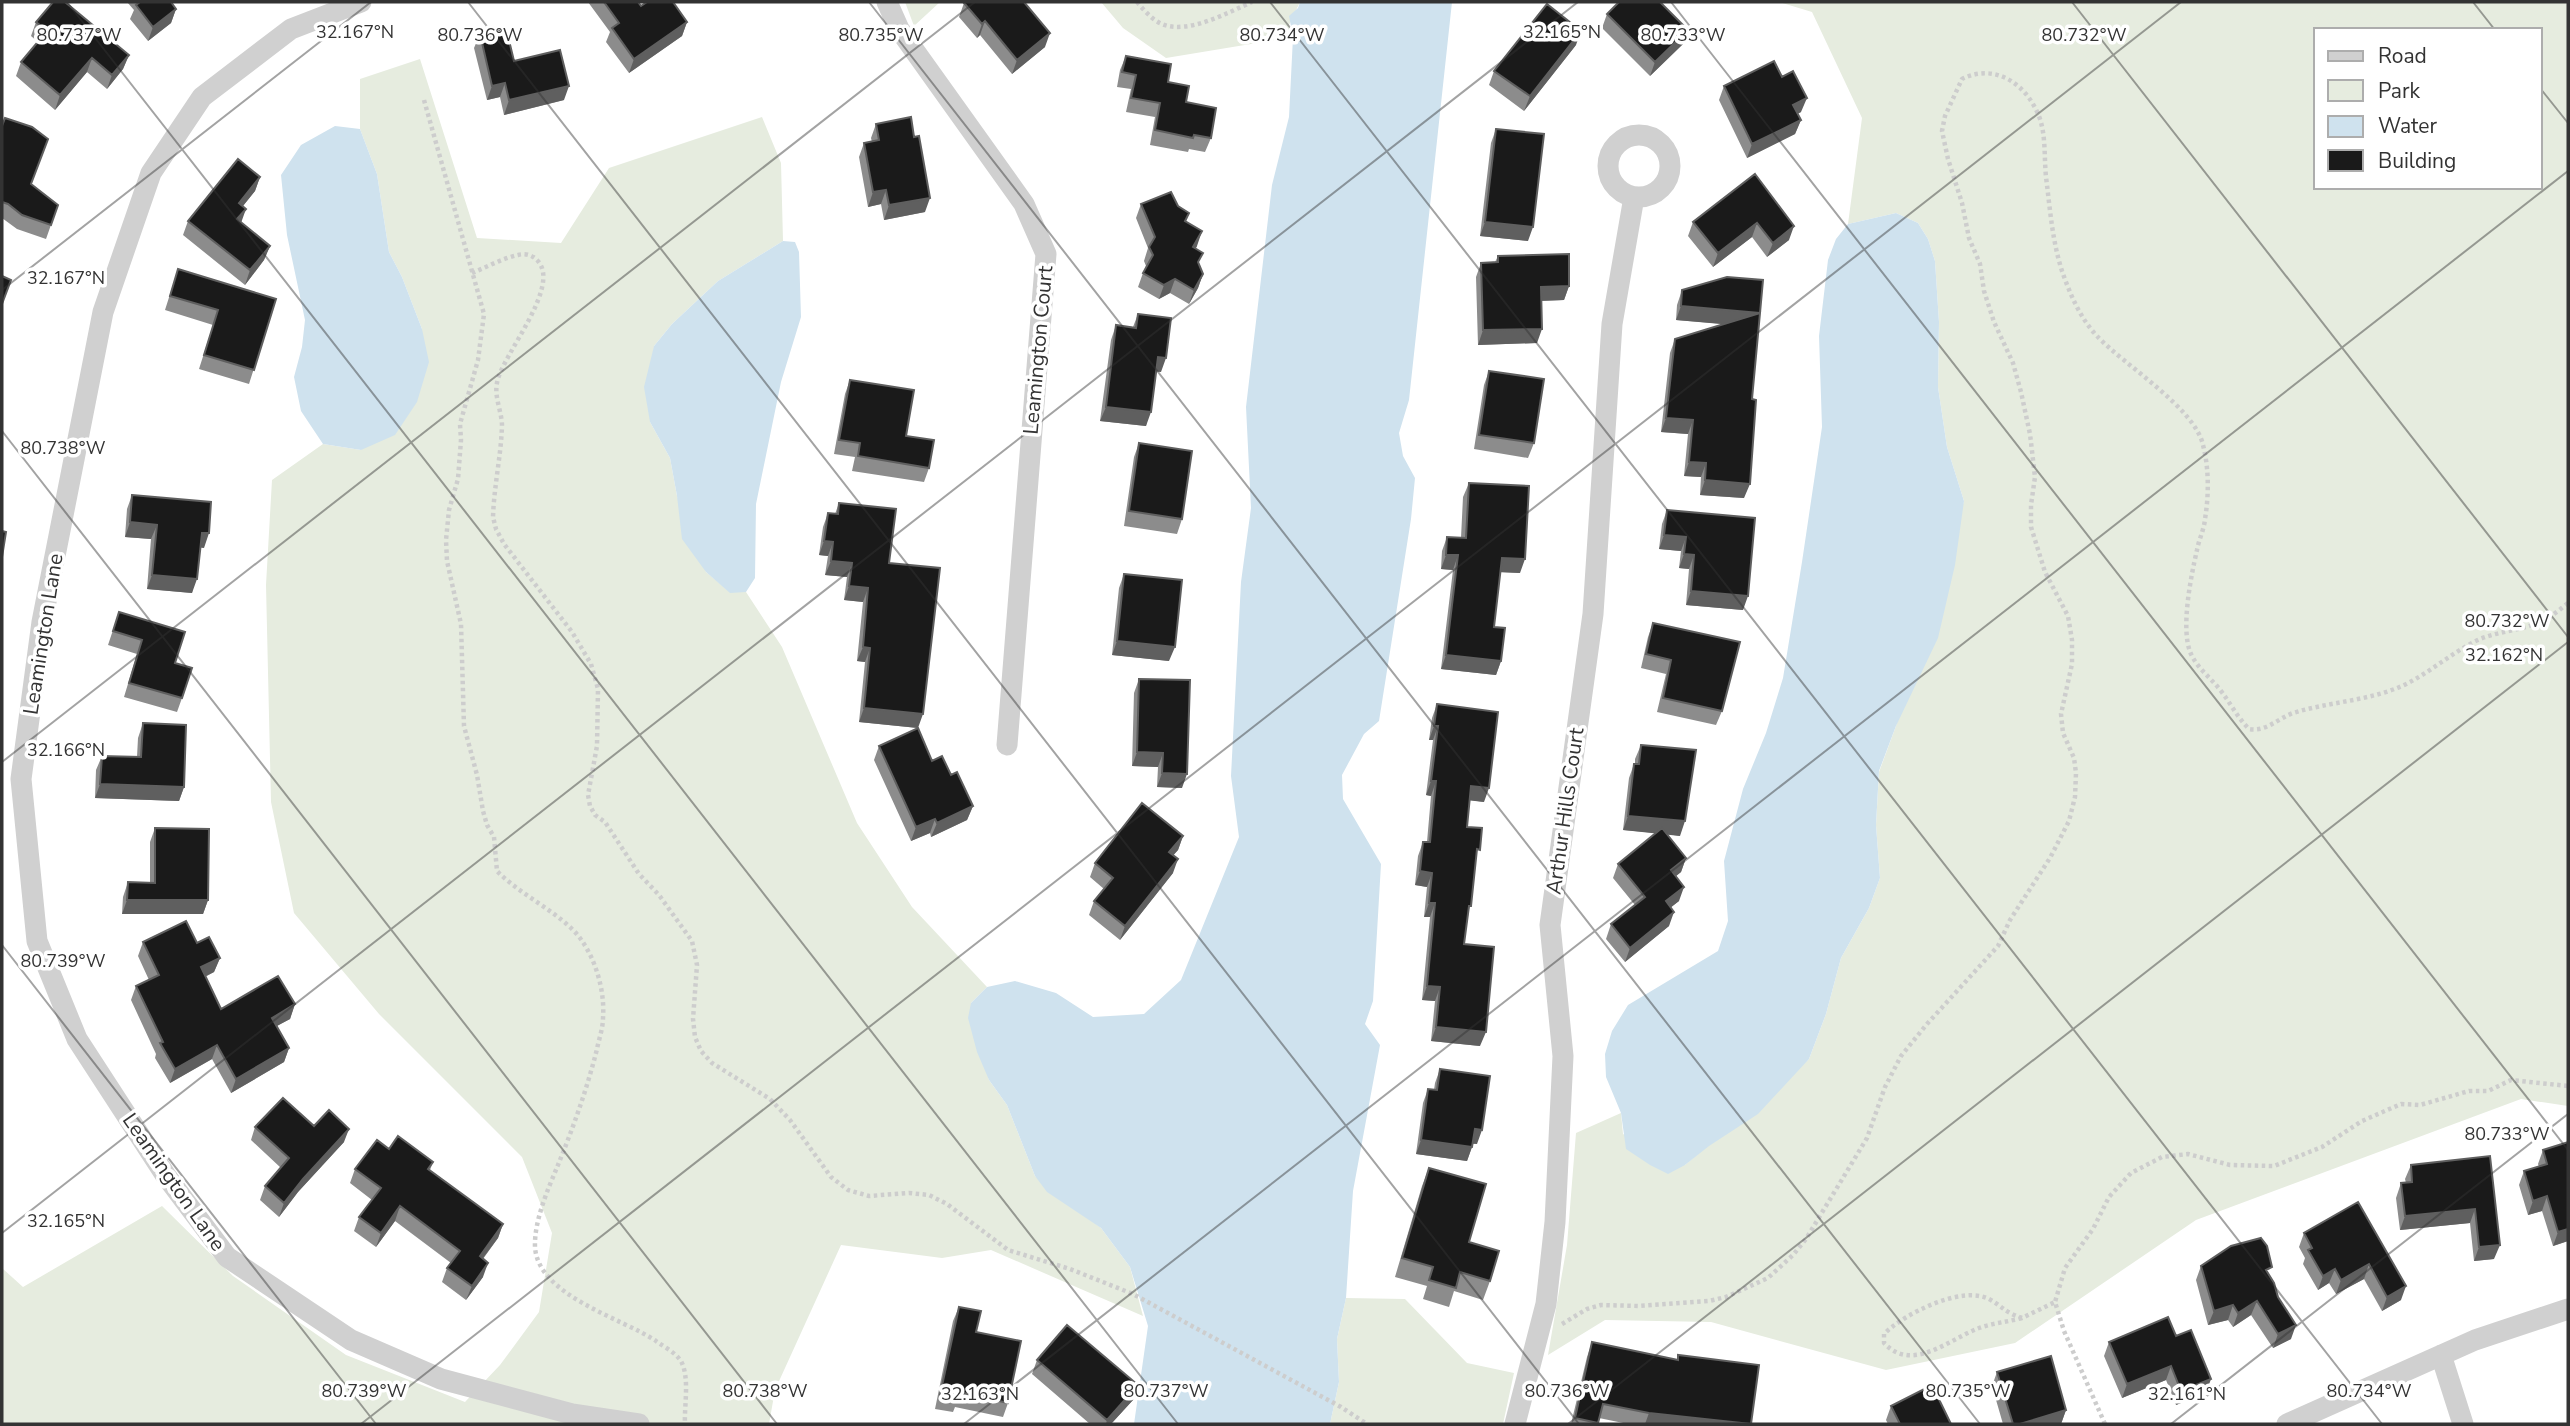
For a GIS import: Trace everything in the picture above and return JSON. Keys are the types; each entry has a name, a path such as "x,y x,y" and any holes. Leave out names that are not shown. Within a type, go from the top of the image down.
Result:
{"street":[{"name":"Leamington Lane","path":"361,2 291,29 202,97 151,173 103,312 42,622 21,779 37,941 77,1039 166,1176 227,1257 351,1340 441,1379 572,1414 639,1424"},
{"name":"Leamington Court","path":"887,2 898,29 1024,204 1046,254 1007,745"},
{"name":"Arthur Hills Court","path":"1515,1424 1546,1304 1555,1222 1563,1056 1550,925 1593,614 1612,324 1634,197"},
{"path":"2287,1424 2475,1340 2568,1309"},
{"path":"2441,1355 2463,1424"}],"path":[{"path":"1137,2 1160,23 1170,27 1216,19 1252,2"},
{"path":"1536,1340 1587,1309 1601,1305 1639,1306 1709,1301 1726,1297 1768,1278 1793,1255 1806,1239 1867,1138 1885,1087 1901,1056 1998,946 2010,919 2050,858 2069,821 2075,797 2076,773 2074,758 2063,733 2061,714 2072,664 2072,640 2068,616 2045,572 2031,527 2035,477 2021,392 2013,363 1994,322 1984,291 1980,264 1969,238 1942,131 1945,116 1962,79 1974,73 1990,72 2001,75 2026,95 2034,106 2040,120 2045,147 2052,233 2062,269 2079,311 2095,334 2156,387 2198,431 2203,443 2207,472 2206,519 2194,566 2185,624 2186,639 2197,665 2218,687 2235,715 2249,729 2265,729 2288,715 2309,708 2393,689 2430,671 2465,646 2500,632 2532,625 2548,618 2568,603"},
{"path":"424,100 484,314 478,360 460,424 458,479 449,510 446,540 447,561 461,624 464,726 483,811 494,837 498,871 573,929 591,955 603,1002 604,1021 593,1063 545,1201 535,1248 545,1271 558,1288 586,1307 644,1332 665,1346 680,1361 685,1374 685,1424"},
{"path":"472,272 518,255 535,257 541,264 544,275 539,295 524,333 497,381 502,424 493,517 504,544 572,632 591,664 598,688 597,746 588,795 590,806 605,822 639,874 659,895 692,941 697,965 694,1028 701,1051 720,1070 746,1082 770,1099 790,1120 831,1177 848,1190 869,1196 909,1193 929,1195 947,1204 1008,1250 1070,1269 1137,1297 1341,1407 1367,1424"},
{"path":"2105,1424 2064,1331 2055,1303 2065,1268 2093,1228 2109,1197 2123,1180 2148,1162 2162,1157 2188,1154 2230,1165 2274,1166 2322,1147 2362,1121 2401,1104 2420,1105 2469,1091 2488,1091 2511,1080 2568,1086"},
{"path":"2022,1318 2007,1313 1990,1300 1963,1295 1951,1297 1894,1324 1884,1334 1884,1343 1892,1353 1906,1357 1917,1356 1977,1329 2022,1318 2055,1303"}],"green space":[{"path":"905,2 940,2 914,26"},
{"path":"1101,2 1300,2 1289,25 1293,37 1166,58 1123,28"},
{"path":"1779,2 2568,2 2568,1106 2521,1099 2196,1220 2015,1343 1886,1370 1711,1322 1605,1320 1548,1355 1567,1245 1576,1133 1621,1113 1623,1134 1685,1165 1809,1059 1826,1014 1841,958 1869,908 1880,878 1876,825 1879,772 1896,726 1964,501 1947,447 1938,387 1939,322 1935,261 1928,239 1918,223 1896,213 1848,224 1862,118 1812,12"},
{"path":"420,59 477,238 561,243 609,168 762,117 781,163 783,241 718,281 672,324 654,346 650,422 670,458 677,496 706,572 730,592 746,592 782,647 857,823 912,907 987,987 971,1003 989,1080 1007,1105 1035,1176 1101,1228 1130,1267 1143,1316 991,1250 942,1258 841,1245 775,1390 769,1424 2,1424 2,1268 23,1287 162,1206 233,1276 346,1355 465,1402 500,1365 539,1312 552,1233 522,1157 379,1014 294,913 271,802 266,585 272,480 323,444 361,450 422,329 402,277 389,252 377,174 360,129 360,79"},
{"path":"1346,1298 1405,1299 1467,1363 1514,1373 1503,1424 1330,1424 1339,1382 1337,1339"}],"water":[{"path":"1300,2 1452,2 1409,400 1399,433 1403,456 1415,478 1411,519 1379,721 1364,734 1342,775 1343,799 1381,864 1373,1001 1365,1024 1380,1045 1353,1191 1346,1298 1337,1339 1339,1382 1330,1424 1134,1424 1148,1326 1130,1267 1101,1228 1047,1192 1035,1176 1007,1105 989,1080 977,1052 968,1018 971,1003 987,987 1015,981 1056,993 1093,1017 1144,1014 1181,980 1239,837 1231,776 1241,582 1251,508 1246,407 1272,185 1289,117 1293,37 1289,16 1298,8"},
{"path":"335,126 360,129 377,174 389,252 402,277 422,329 429,362 417,402 395,435 361,450 323,444 301,411 294,377 302,347 305,320 287,235 281,175 301,145"},
{"path":"1896,213 1918,223 1928,239 1935,261 1939,322 1938,387 1947,447 1964,501 1955,565 1938,638 1896,726 1879,771 1876,825 1880,878 1869,908 1841,958 1826,1014 1809,1059 1758,1114 1668,1174 1626,1149 1621,1113 1606,1077 1605,1054 1612,1031 1628,1005 1718,951 1728,921 1724,861 1743,789 1766,733 1783,678 1802,562 1822,427 1819,336 1828,260 1836,239 1848,224"},
{"path":"783,241 795,242 799,252 801,317 781,382 756,504 755,578 746,592 730,593 706,572 682,539 670,458 650,422 644,387 654,346 672,324 718,281"}],"building":[{"path":"53,2 65,2 129,55 112,75 92,58 60,95 21,62 47,31 36,22"},
{"path":"140,2 171,2 176,9 153,27 136,5"},
{"path":"604,2 638,2 641,6 647,2 673,2 687,22 634,59 612,28 619,23"},
{"path":"965,2 1024,2 1050,33 1017,60 985,21 982,24"},
{"path":"1619,2 1660,2 1688,30 1655,62 1607,14"},
{"path":"1547,4 1581,31 1530,96 1494,71"},
{"path":"506,28 514,61 560,50 569,86 509,100 505,83 492,86 480,34"},
{"path":"1126,56 1171,64 1168,82 1189,86 1186,102 1216,108 1211,138 1194,135 1193,138 1155,130 1160,103 1131,98 1136,75 1122,72"},
{"path":"1774,61 1782,77 1793,71 1807,98 1793,105 1801,120 1752,144 1724,86"},
{"path":"911,117 914,137 919,136 930,198 889,205 886,190 873,192 864,143 879,140 876,124"},
{"path":"5,118 32,127 48,139 31,184 58,205 51,225 22,215 2,202 2,126"},
{"path":"1496,129 1544,134 1533,227 1485,222"},
{"path":"238,159 260,177 239,203 246,209 237,219 270,246 250,270 188,221"},
{"path":"1755,174 1794,226 1773,243 1757,223 1718,253 1693,222"},
{"path":"1171,192 1178,206 1189,213 1185,221 1202,231 1193,247 1203,253 1198,262 1203,274 1194,290 1175,279 1164,285 1143,273 1153,255 1149,247 1155,237 1141,204"},
{"path":"1569,254 1569,286 1541,287 1542,329 1483,330 1481,263 1498,262 1498,256"},
{"path":"178,269 276,299 254,370 204,355 218,310 170,296"},
{"path":"2,276 11,280 2,304"},
{"path":"1727,277 1763,280 1760,313 1681,306 1682,290"},
{"path":"1760,313 1752,399 1756,400 1750,484 1705,480 1706,463 1689,462 1693,420 1666,418 1675,339"},
{"path":"1138,314 1171,318 1166,358 1158,357 1151,412 1106,407 1116,325 1136,328"},
{"path":"1489,371 1544,379 1534,443 1479,435"},
{"path":"850,380 914,390 906,436 934,440 929,468 858,456 860,443 839,440"},
{"path":"1139,443 1192,451 1182,519 1129,511"},
{"path":"1469,483 1529,486 1525,559 1502,558 1494,627 1505,628 1501,661 1446,655 1458,555 1446,555 1447,537 1466,538"},
{"path":"132,495 211,502 209,533 202,533 197,579 152,575 157,525 130,522"},
{"path":"839,503 896,509 889,563 940,568 923,714 864,708 870,648 863,647 868,588 849,586 852,563 831,561 833,542 824,541 828,513 838,514"},
{"path":"1667,510 1755,518 1748,596 1691,591 1694,555 1684,554 1686,537 1664,535"},
{"path":"2,531 6,532 2,557"},
{"path":"1124,574 1182,580 1175,647 1117,641"},
{"path":"119,612 185,632 175,663 192,668 182,698 129,683 142,640 113,631"},
{"path":"1653,623 1740,642 1722,711 1663,698 1671,660 1646,654"},
{"path":"1139,679 1190,680 1187,774 1162,773 1163,753 1137,752"},
{"path":"1437,704 1498,712 1489,788 1471,786 1467,827 1482,828 1464,944 1494,947 1486,1032 1436,1027 1440,987 1427,986 1435,903 1429,903 1432,873 1420,871 1423,842 1430,842 1436,781 1431,781 1438,726 1434,726"},
{"path":"143,723 186,725 184,787 100,784 102,756 141,757"},
{"path":"918,728 932,761 942,756 951,775 957,772 973,806 937,823 935,819 916,827 879,746"},
{"path":"1641,745 1696,750 1685,821 1628,816 1634,764 1639,764"},
{"path":"1142,803 1183,836 1169,852 1178,859 1125,926 1094,901 1113,878 1095,863"},
{"path":"155,828 209,829 208,900 127,900 128,882 155,883"},
{"path":"1662,828 1686,858 1671,870 1684,887 1666,901 1674,912 1630,948 1611,924 1645,897 1618,864"},
{"path":"186,921 197,943 209,937 220,958 201,967 221,1009 278,976 295,1004 272,1018 289,1048 236,1079 217,1045 175,1069 160,1043 163,1042 136,986 159,975 143,942"},
{"path":"1440,1069 1490,1076 1482,1130 1475,1129 1472,1147 1421,1140 1428,1089 1437,1090"},
{"path":"283,1098 314,1126 329,1110 349,1129 284,1203 265,1186 289,1158 255,1127"},
{"path":"398,1136 433,1162 428,1169 503,1224 480,1256 488,1263 472,1286 447,1268 460,1251 400,1206 381,1233 359,1217 381,1188 355,1169 377,1140 389,1149"},
{"path":"2568,1142 2568,1229 2558,1232 2547,1196 2533,1201 2524,1171 2547,1164 2543,1150"},
{"path":"2490,1156 2500,1245 2479,1247 2475,1209 2405,1216 2401,1183 2412,1182 2411,1165"},
{"path":"1429,1168 1486,1184 1469,1242 1499,1251 1490,1281 1460,1272 1456,1288 1429,1280 1433,1267 1402,1258"},
{"path":"2358,1202 2406,1286 2387,1297 2369,1264 2341,1280 2335,1269 2323,1276 2308,1250 2312,1248 2304,1233"},
{"path":"2261,1238 2267,1246 2272,1267 2266,1270 2278,1297 2296,1325 2278,1334 2257,1301 2238,1313 2233,1305 2214,1311 2201,1266 2231,1246"},
{"path":"959,1307 981,1311 976,1332 1021,1341 1008,1403 959,1392 958,1398 940,1395"},
{"path":"2168,1317 2176,1336 2191,1330 2211,1379 2181,1391 2171,1366 2127,1384 2109,1342"},
{"path":"1067,1325 1138,1385 1107,1420 1037,1360"},
{"path":"1592,1342 1678,1360 1678,1355 1759,1365 1751,1424 1649,1413 1603,1404 1598,1423 1575,1418"},
{"path":"2051,1356 2066,1410 2013,1424 1997,1372"},
{"path":"1932,1385 1951,1424 1900,1424 1891,1406"}]}
